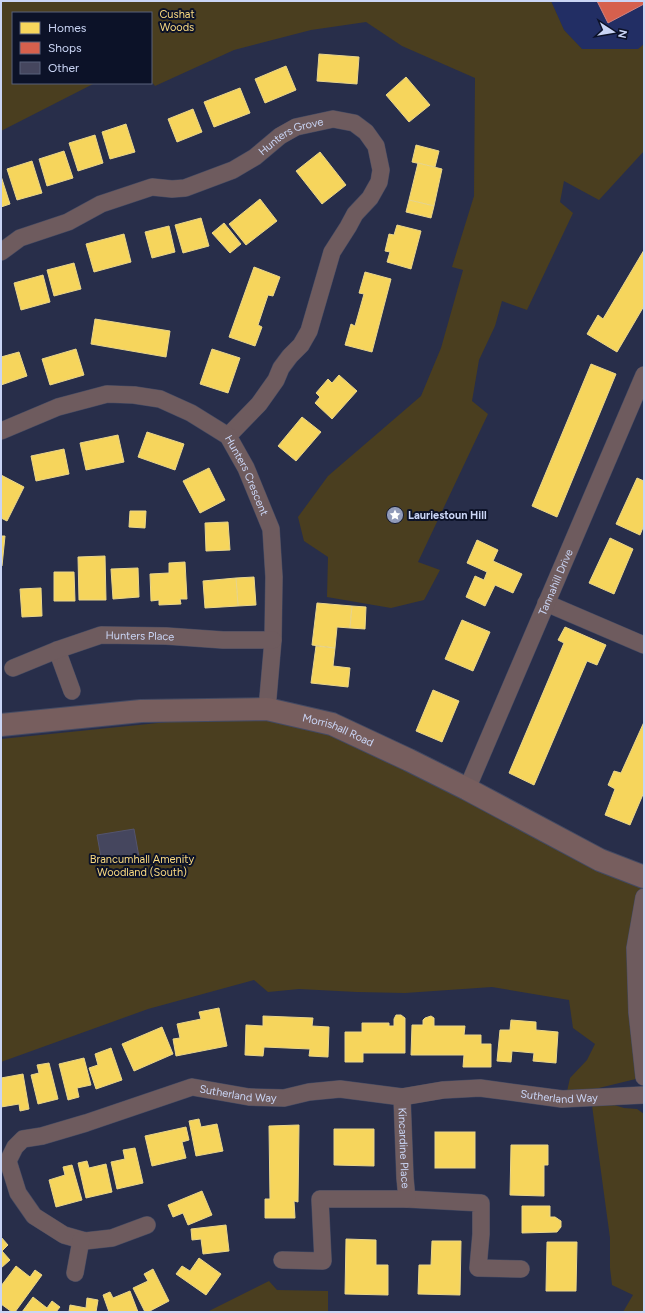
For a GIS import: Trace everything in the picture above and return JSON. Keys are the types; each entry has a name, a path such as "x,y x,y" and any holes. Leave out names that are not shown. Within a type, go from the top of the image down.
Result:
{"street":[{"name":"Hunters Grove","path":"1,252 20,238 68,222 101,204 152,187 172,189 185,188 233,170 255,157 280,136 296,127 333,119 354,123 366,132 376,146 381,170 379,182 370,198 355,214 332,252 310,331 301,345 281,368 276,380 259,404 228,436"},
{"name":"Tannahill Drive","path":"466,789 644,375"},
{"name":"Hunters Crescent","path":"1,431 58,407 107,394 114,394 160,399 191,413 228,436 246,468 271,529 274,577 273,640 267,709"},
{"path":"546,603 644,645"},
{"name":"Hunters Place","path":"13,668 57,650 101,635 166,636 224,640 273,640"},
{"path":"57,650 72,691"},
{"name":"Morrishall Road","path":"1,725 141,710 267,709 332,724 409,760 600,860 644,877"},
{"path":"644,897 635,948 641,1012 644,1077"},
{"name":"Sutherland Way","path":"147,1225 112,1238 84,1241 64,1235 34,1216 18,1193 8,1161 8,1144 86,1123 192,1087 249,1097 284,1098 309,1092 340,1089 402,1097 443,1090 480,1088 562,1099 644,1095"},
{"name":"Kincardine Place","path":"402,1097 407,1199"},
{"name":"Kincardine Place","path":"282,1260 323,1261 320,1199 407,1199 481,1203 481,1234 478,1268 521,1269"},
{"path":"75,1273 80,1240"}],"shaded area":[{"path":"551,1 644,1 644,44 639,49 582,49 564,30"}],"green space":[{"name":"Cushat Woods","path":"1,1 551,1 564,30 582,49 638,49 644,44 644,151 599,200 564,181 560,202 573,213 527,310 502,301 495,326 479,360 472,401 488,414 418,562 440,570 424,600 391,608 327,597 328,557 304,541 298,517 328,476 421,396 441,348 463,270 452,267 474,196 475,78 402,46 366,22 311,30 234,50 155,86 152,82 152,12 12,12 12,84 93,84 1,131"},
{"name":"Brancumhall Amenity Woodland (South)","path":"207,718 305,718 644,877 644,897 635,948 644,1077 566,1096 570,1078 587,1060 595,1044 573,1028 569,1000 492,987 405,993 299,989 268,992 254,980 148,1009 1,1062 1,739"},
{"path":"591,1098 624,1108 637,1109 644,1114 644,1312 623,1312 633,1295 612,1285 610,1268 610,1238"},
{"path":"269,1281 277,1290 328,1291 328,1312 207,1312"}],"building: Homes":[{"path":"319,54 359,57 357,84 317,81"},
{"path":"286,66 296,90 265,103 255,79"},
{"path":"406,77 430,105 409,122 386,95"},
{"path":"240,88 250,113 214,127 204,102"},
{"path":"193,109 202,132 177,142 168,119"},
{"path":"126,124 135,152 110,159 102,132"},
{"path":"95,135 103,163 78,171 69,143"},
{"path":"416,145 439,151 435,167 412,162"},
{"path":"64,151 73,178 47,186 39,159"},
{"path":"320,152 346,185 322,204 296,171"},
{"path":"32,161 42,193 17,200 7,169"},
{"path":"418,163 442,169 434,206 409,200"},
{"path":"1,176 10,204 1,207"},
{"path":"260,199 277,221 246,245 229,224"},
{"path":"409,200 434,206 431,218 406,212"},
{"path":"201,218 209,246 183,253 175,225"},
{"path":"224,223 241,244 230,253 212,233"},
{"path":"397,225 421,231 411,269 387,262 390,252 385,251 389,234 394,235"},
{"path":"169,226 175,252 152,258 145,232"},
{"path":"124,234 131,262 94,272 86,244"},
{"path":"644,250 644,306 617,352 587,334 598,315 603,319"},
{"path":"74,263 81,289 54,296 47,270"},
{"path":"254,267 280,277 273,296 268,295 258,325 262,327 255,346 229,337"},
{"path":"365,272 391,279 372,352 345,345 351,324 355,326 364,294 359,293"},
{"path":"43,275 50,302 21,310 14,283"},
{"path":"95,319 170,331 166,357 91,344"},
{"path":"76,349 84,375 50,385 42,359"},
{"path":"212,349 240,358 228,393 200,384"},
{"path":"19,352 27,376 1,385 1,357"},
{"path":"591,364 616,374 557,517 532,506"},
{"path":"339,375 357,391 332,419 315,403 320,397 316,393 328,379 332,383"},
{"path":"302,417 321,432 296,461 278,446"},
{"path":"147,432 184,444 175,470 138,457"},
{"path":"118,435 124,462 86,470 80,443"},
{"path":"64,449 69,474 36,481 31,456"},
{"path":"209,468 225,500 200,513 183,481"},
{"path":"1,475 24,487 7,521 1,518"},
{"path":"637,478 644,481 644,525 640,535 616,524"},
{"path":"130,511 146,511 145,528 129,527"},
{"path":"228,522 230,550 206,551 205,523"},
{"path":"1,536 5,536 2,566 1,566"},
{"path":"610,538 633,549 614,594 589,583"},
{"path":"477,540 498,550 493,561 522,574 513,593 495,585 485,606 466,597 475,576 484,580 487,572 467,563"},
{"path":"105,556 106,600 79,600 78,557"},
{"path":"185,562 187,599 180,599 181,604 159,605 159,600 151,601 150,574 169,573 169,563"},
{"path":"138,568 139,597 113,599 111,569"},
{"path":"54,572 74,572 75,601 54,601"},
{"path":"254,577 256,605 238,606 236,578"},
{"path":"236,578 238,606 205,608 203,581"},
{"path":"41,588 42,616 22,617 20,589"},
{"path":"317,603 352,606 350,628 337,627 335,648 312,645"},
{"path":"352,606 366,607 365,629 350,628"},
{"path":"462,620 490,632 473,671 445,659"},
{"path":"565,627 606,645 597,665 587,661 534,785 509,773 564,643 558,640"},
{"path":"316,646 335,648 333,666 350,668 348,687 311,683"},
{"path":"433,690 459,701 442,742 416,731"},
{"path":"644,722 644,792 630,825 605,815 615,789 608,785 614,771 621,773"},
{"path":"219,1008 227,1046 176,1056 173,1039 180,1038 177,1024 201,1019 199,1012"},
{"path":"396,1015 401,1015 405,1018 405,1053 363,1053 363,1062 345,1062 345,1032 362,1032 362,1023 389,1023 389,1026 394,1026 394,1019"},
{"path":"263,1016 313,1018 312,1026 329,1027 328,1057 309,1056 310,1049 264,1047 263,1056 245,1055 246,1025 263,1026"},
{"path":"431,1016 434,1018 434,1026 465,1026 464,1035 481,1035 481,1044 491,1044 491,1067 463,1067 464,1055 411,1055 412,1025 423,1025 423,1020"},
{"path":"511,1020 536,1022 536,1030 558,1032 556,1063 533,1061 534,1053 512,1051 511,1062 497,1061 500,1030 510,1030"},
{"path":"162,1027 173,1054 134,1071 122,1044"},
{"path":"111,1048 122,1080 96,1089 89,1068 98,1065 95,1054"},
{"path":"84,1058 91,1085 77,1088 79,1097 68,1100 59,1064"},
{"path":"49,1063 58,1099 38,1104 31,1075 39,1073 37,1065"},
{"path":"23,1074 29,1109 20,1111 19,1104 1,1107 1,1078"},
{"path":"199,1119 201,1127 217,1124 223,1151 196,1156 189,1121"},
{"path":"299,1125 298,1202 294,1201 295,1218 265,1218 265,1199 270,1199 269,1126"},
{"path":"186,1127 189,1140 182,1142 186,1158 152,1166 145,1136"},
{"path":"334,1129 374,1129 374,1166 334,1165"},
{"path":"435,1132 475,1132 475,1168 435,1168"},
{"path":"511,1145 548,1145 548,1165 544,1165 544,1196 510,1195"},
{"path":"135,1148 143,1183 117,1189 111,1162 125,1159 123,1150"},
{"path":"87,1161 89,1168 106,1164 112,1192 86,1198 78,1163"},
{"path":"72,1165 82,1200 56,1207 49,1180 65,1175 63,1167"},
{"path":"202,1191 212,1215 188,1225 183,1213 173,1217 168,1205"},
{"path":"522,1206 550,1206 550,1217 555,1217 561,1221 561,1227 557,1232 522,1233"},
{"path":"226,1225 229,1251 203,1254 201,1239 192,1240 191,1229"},
{"path":"1,1237 8,1245 2,1251 10,1260 1,1268"},
{"path":"346,1239 376,1240 376,1265 388,1265 388,1295 345,1294"},
{"path":"432,1241 461,1241 460,1295 418,1294 419,1265 431,1265"},
{"path":"547,1242 577,1242 576,1291 546,1291"},
{"path":"199,1258 221,1274 206,1295 176,1274 182,1266 190,1271"},
{"path":"16,1266 30,1277 35,1270 42,1275 15,1312 12,1312 1,1304 1,1286"},
{"path":"153,1269 169,1301 148,1312 145,1312 133,1288 148,1281 144,1274"},
{"path":"130,1291 138,1312 109,1312 103,1295 110,1292 113,1298"},
{"path":"33,1297 47,1308 52,1301 60,1307 56,1312 22,1312"},
{"path":"87,1298 98,1300 96,1312 69,1312 70,1305 86,1308"}],"building: Shops":[{"path":"597,1 644,1 644,4 608,23"}],"building: Other":[{"path":"134,829 139,857 102,863 97,835"}],"place":[{"name":"Lauriestoun Hill","path":"395,515"}]}
